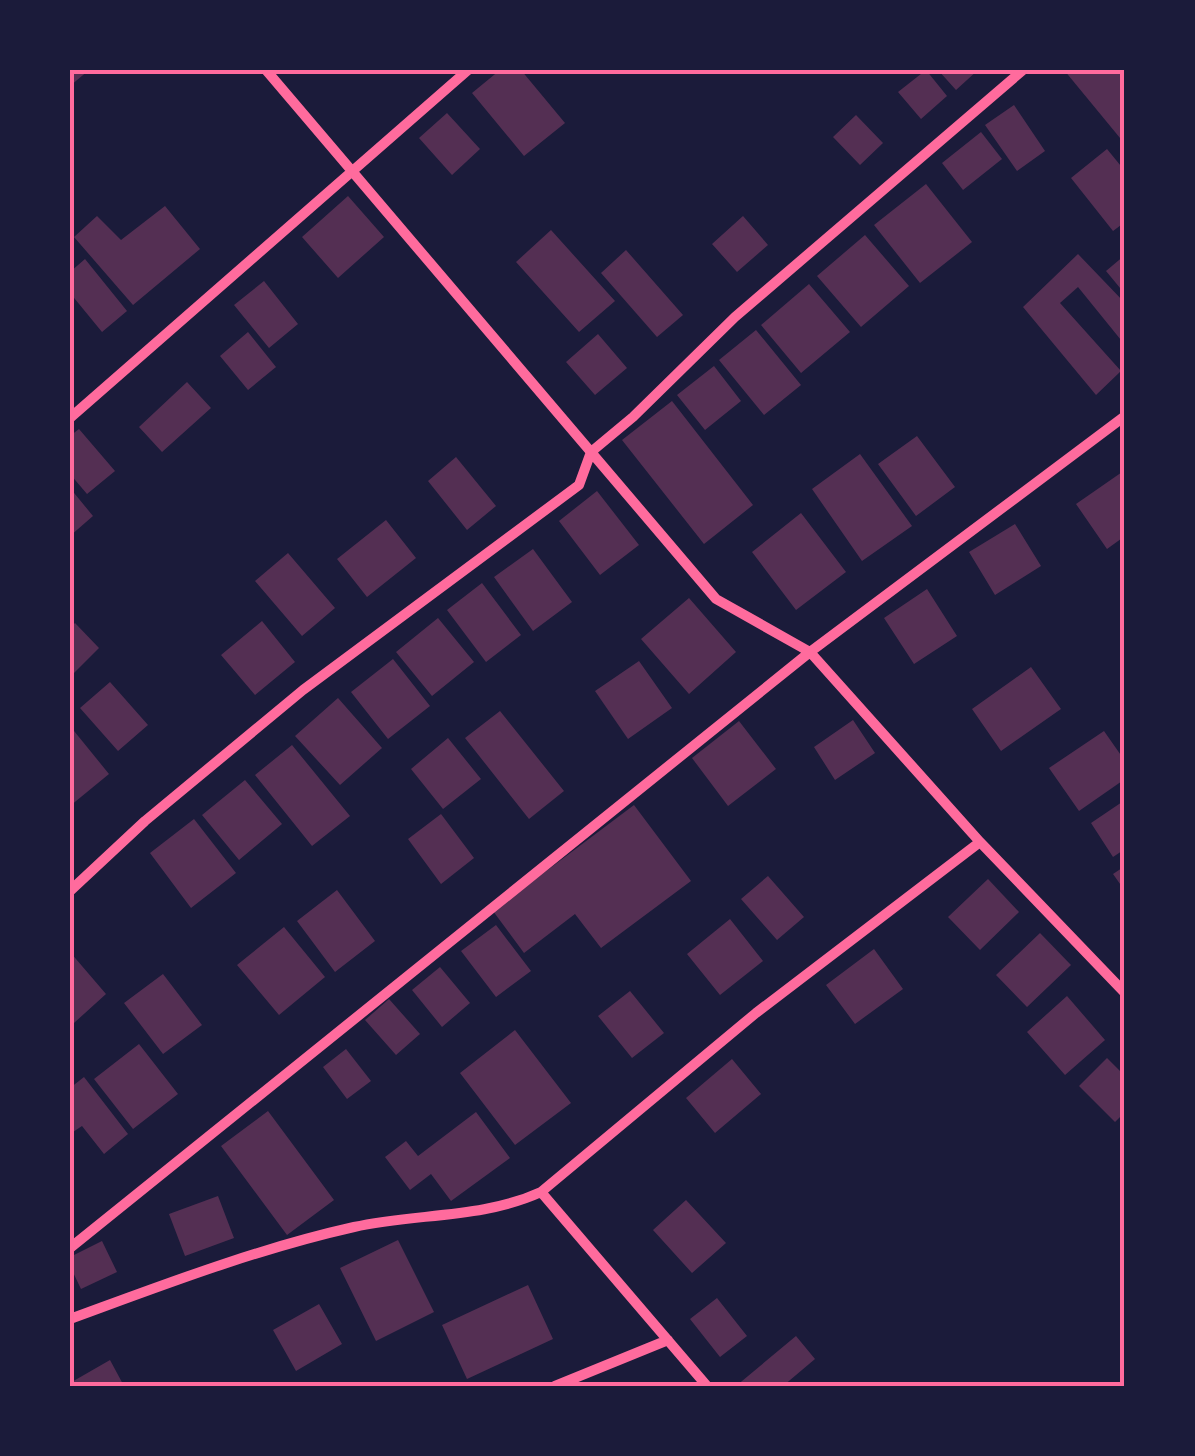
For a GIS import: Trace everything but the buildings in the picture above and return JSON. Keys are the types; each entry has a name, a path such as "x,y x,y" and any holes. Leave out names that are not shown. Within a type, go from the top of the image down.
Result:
{"street":[{"path":"266,70 716,599 810,652 980,842 1125,993"},
{"path":"70,418 468,70"},
{"path":"70,891 145,821 303,690 579,484 590,452 735,317 1023,70"},
{"path":"70,1248 810,652 1121,418 1125,432"},
{"path":"70,1319 220,1264 339,1231 510,1206 541,1192 756,1013 980,842"},
{"path":"541,1192 707,1386"},
{"path":"556,1386 668,1340"}]}
